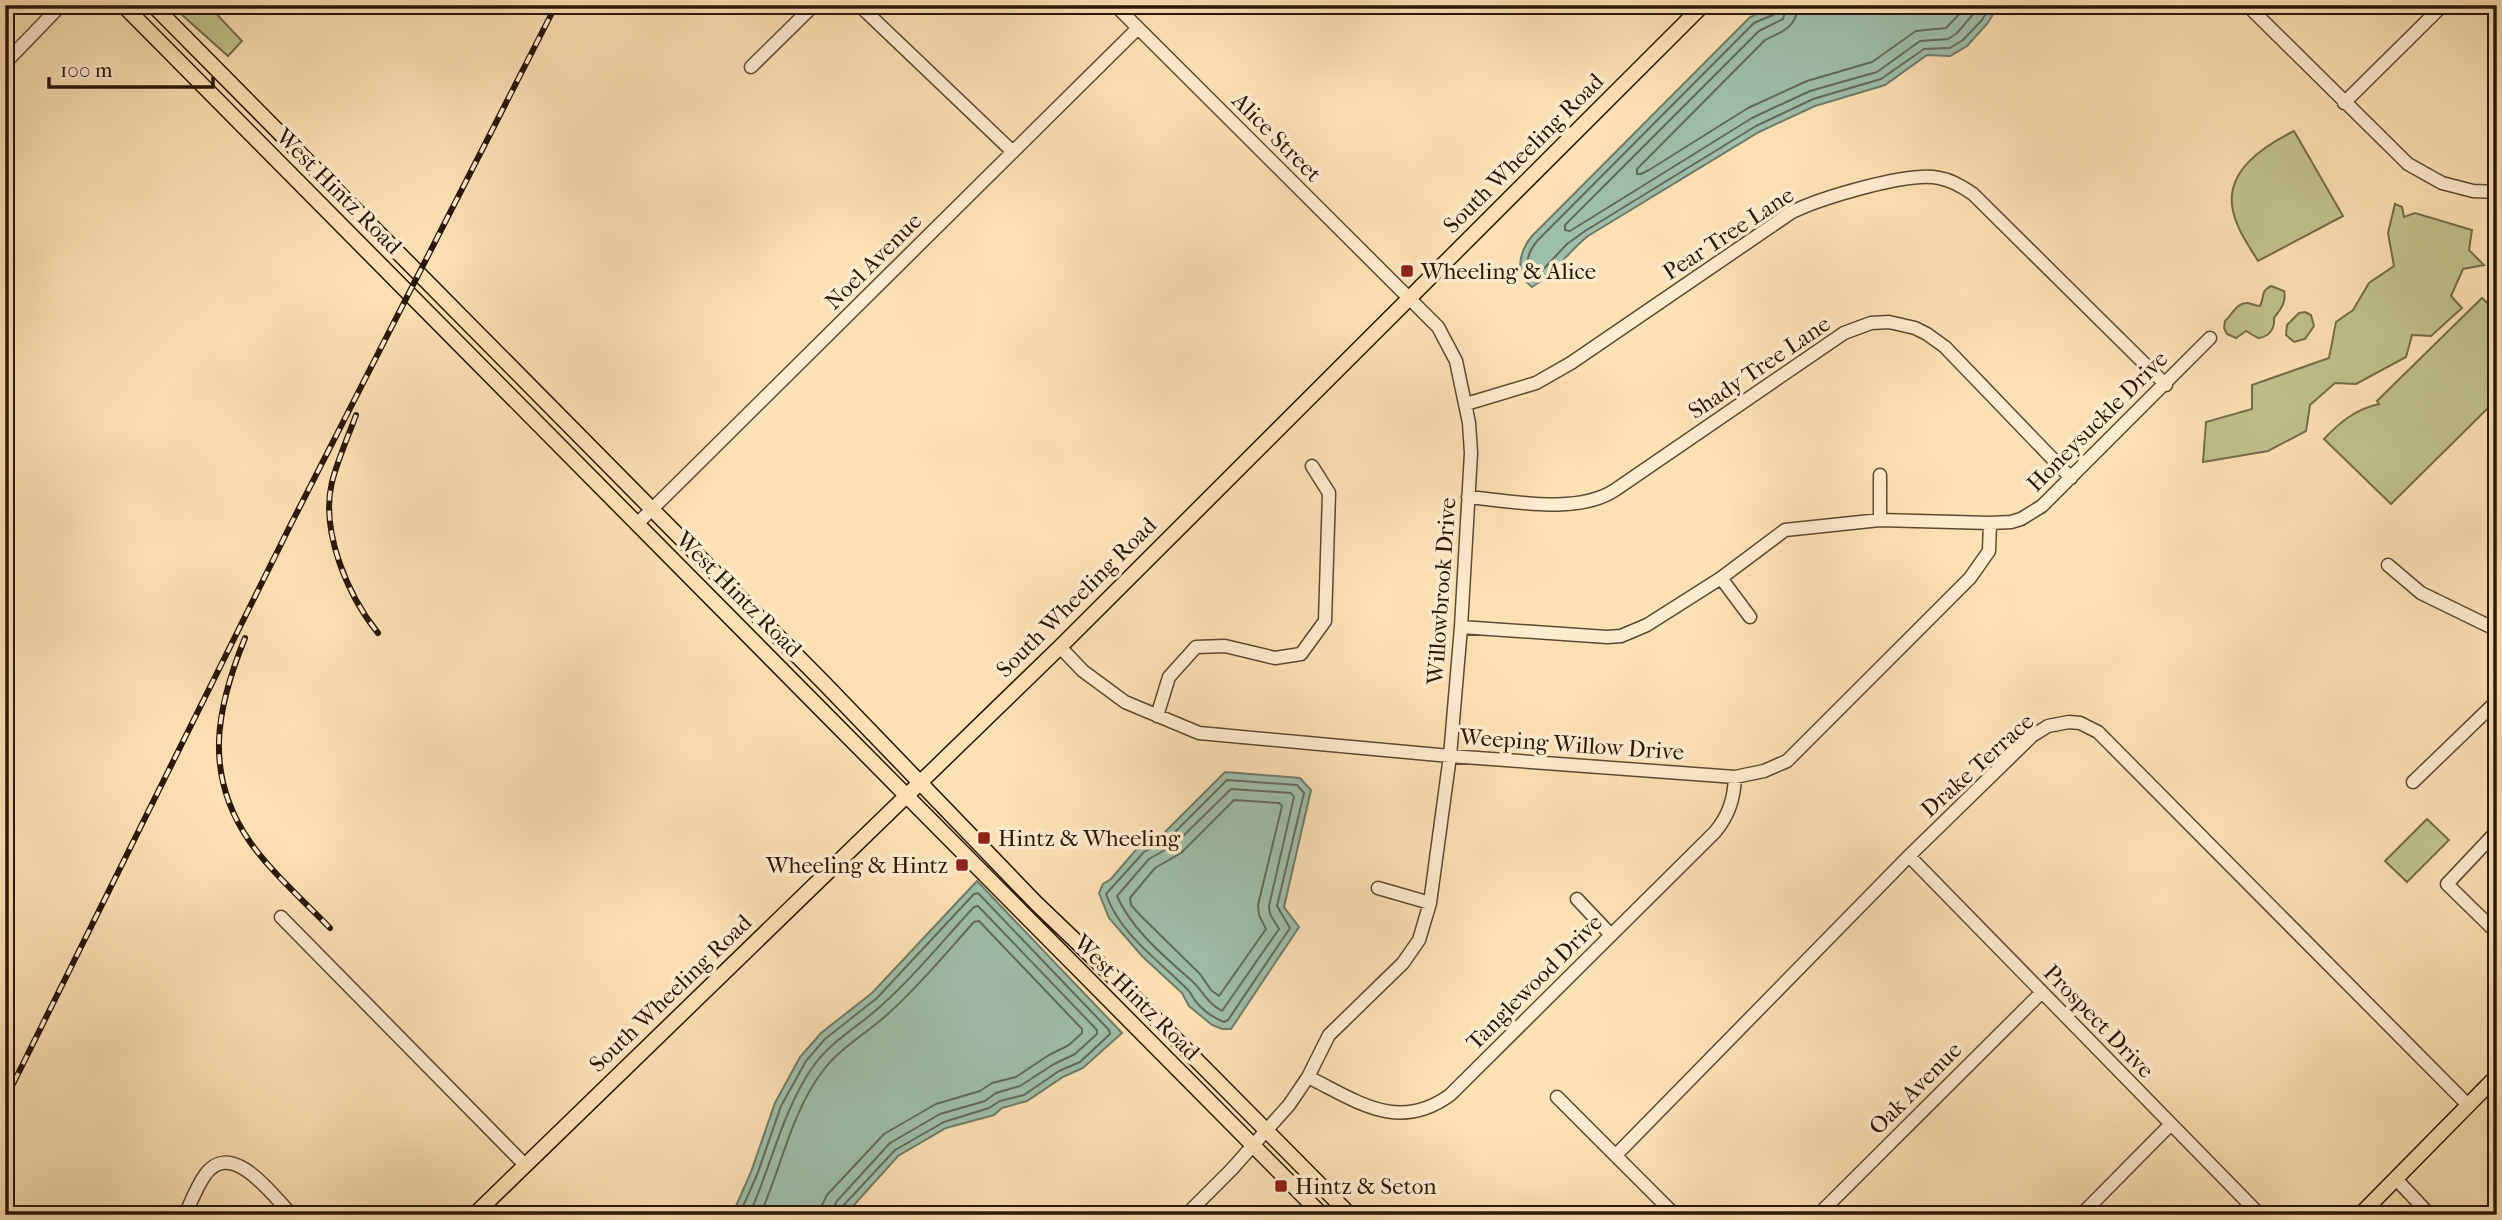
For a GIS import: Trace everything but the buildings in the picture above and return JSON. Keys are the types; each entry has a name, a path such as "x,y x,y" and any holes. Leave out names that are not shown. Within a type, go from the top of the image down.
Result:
{"main road":[{"name":"West Hintz Road","path":"122,5 1322,1215"},
{"name":"West Hintz Road","path":"153,5 824,683 1036,903 1132,995 1350,1215"},
{"name":"South Wheeling Road","path":"474,1215 1060,647 1703,5"},
{"path":"2360,1215 2497,1076"}],"street":[{"path":"5,62 61,5"},
{"path":"751,67 814,5"},
{"path":"859,5 1013,152"},
{"name":"Alice Street","path":"1115,5 1410,298"},
{"path":"2246,5 2394,152 2429,177 2456,187 2497,192"},
{"path":"2344,103 2443,5"},
{"name":"Noel Avenue","path":"638,523 1138,28"},
{"name":"Pear Tree Lane","path":"1466,404 1536,383 1570,363 1792,212 1811,203 1924,177 1950,181 1973,194 2166,385"},
{"name":"Willowbrook Drive","path":"1186,1215 1267,1132 1299,1092 1329,1035 1403,963 1419,940 1430,903 1450,756 1461,627 1471,437 1456,361 1438,327 1410,298"},
{"name":"Shady Tree Lane","path":"1468,498 1573,505 1595,501 1844,333 1871,323 1889,322 1915,328 1945,347 2071,478"},
{"name":"Honeysuckle Drive","path":"1461,627 1621,636 1647,625 1721,578 1785,530 1880,520 1990,523 2021,519 2033,513 2071,478 2210,338"},
{"path":"1157,716 1169,677 1196,647 1225,646 1275,658 1301,654 1325,621 1329,493 1312,466"},
{"path":"1880,475 1880,520"},
{"name":"Weeping Willow Drive","path":"1060,647 1083,671 1125,702 1199,733 1450,756 1735,777 1764,771 1787,761 1970,578 1989,551 1990,523"},
{"path":"2388,565 2421,593 2497,630"},
{"path":"1721,578 1750,617"},
{"path":"2413,782 2497,701"},
{"name":"Drake Terrace","path":"1616,1155 1909,856 2039,730 2069,722 2098,732 2468,1105"},
{"name":"Tanglewood Drive","path":"1308,1077 1383,1112 1409,1113 1437,1104 1450,1096 1716,832 1733,801 1735,777"},
{"path":"2497,831 2447,884 2497,933"},
{"name":"Prospect Drive","path":"1909,856 2260,1215"},
{"path":"1378,888 1430,903"},
{"path":"1577,899 1611,935"},
{"path":"281,917 526,1164"},
{"name":"Oak Avenue","path":"1818,1215 2042,992"},
{"path":"1557,1097 1675,1215"},
{"path":"2081,1215 2171,1124"},
{"path":"185,1215 205,1175 221,1163 233,1162 244,1167 292,1215"},
{"path":"2396,1179 2430,1215"}],"green space":[{"path":"171,5 208,5 242,41 228,56"},
{"path":"2294,131 2343,216 2258,261 2235,218 2232,197 2235,184 2240,172 2259,152"},
{"path":"2395,204 2402,207 2404,217 2415,213 2472,230 2469,250 2484,265 2463,269 2451,296 2462,308 2431,336 2412,335 2406,357 2356,384 2335,383 2310,405 2306,431 2268,451 2203,462 2206,422 2252,409 2252,385 2329,358 2336,322 2353,310 2369,283 2394,266 2388,233"},
{"path":"2271,286 2284,291 2285,295 2270,332 2258,338 2246,331 2236,338 2227,334 2225,321 2235,309 2244,303 2260,306 2264,292"},
{"path":"2482,298 2497,313 2497,399 2391,504 2324,439 2349,417 2379,404 2377,401"},
{"path":"2299,313 2311,315 2314,326 2305,339 2294,342 2286,335 2287,325"},
{"path":"2427,819 2449,840 2407,882 2385,861"}],"water":[{"path":"1780,5 1999,5 1987,24 1967,46 1950,56 1927,55 1885,85 1815,106 1759,132 1588,236 1532,287 1526,282 1520,263 1532,236 1750,17"},
{"path":"1225,772 1300,778 1311,790 1284,907 1299,927 1231,1029 1212,1025 1189,1006 1182,993 1142,956 1109,918 1099,893 1103,884 1111,879 1140,845 1164,833"},
{"path":"977,881 1122,1033 1083,1068 1063,1077 1027,1101 1002,1108 994,1115 946,1128 898,1156 845,1215 732,1215 751,1172 775,1103 800,1057 821,1033 872,993"}],"railway":[{"path":"5,1100 291,524 556,5"},
{"path":"356,415 332,482 330,521 333,542 347,582 356,601 378,633"},
{"path":"245,638 221,716 220,766 225,791 235,817 250,842 330,928"}],"place":[{"name":"Wheeling & Alice","path":"1407,271"},
{"name":"Hintz & Wheeling","path":"984,838"},
{"name":"Wheeling & Hintz","path":"962,865"},
{"name":"Hintz & Seton","path":"1281,1186"}]}
